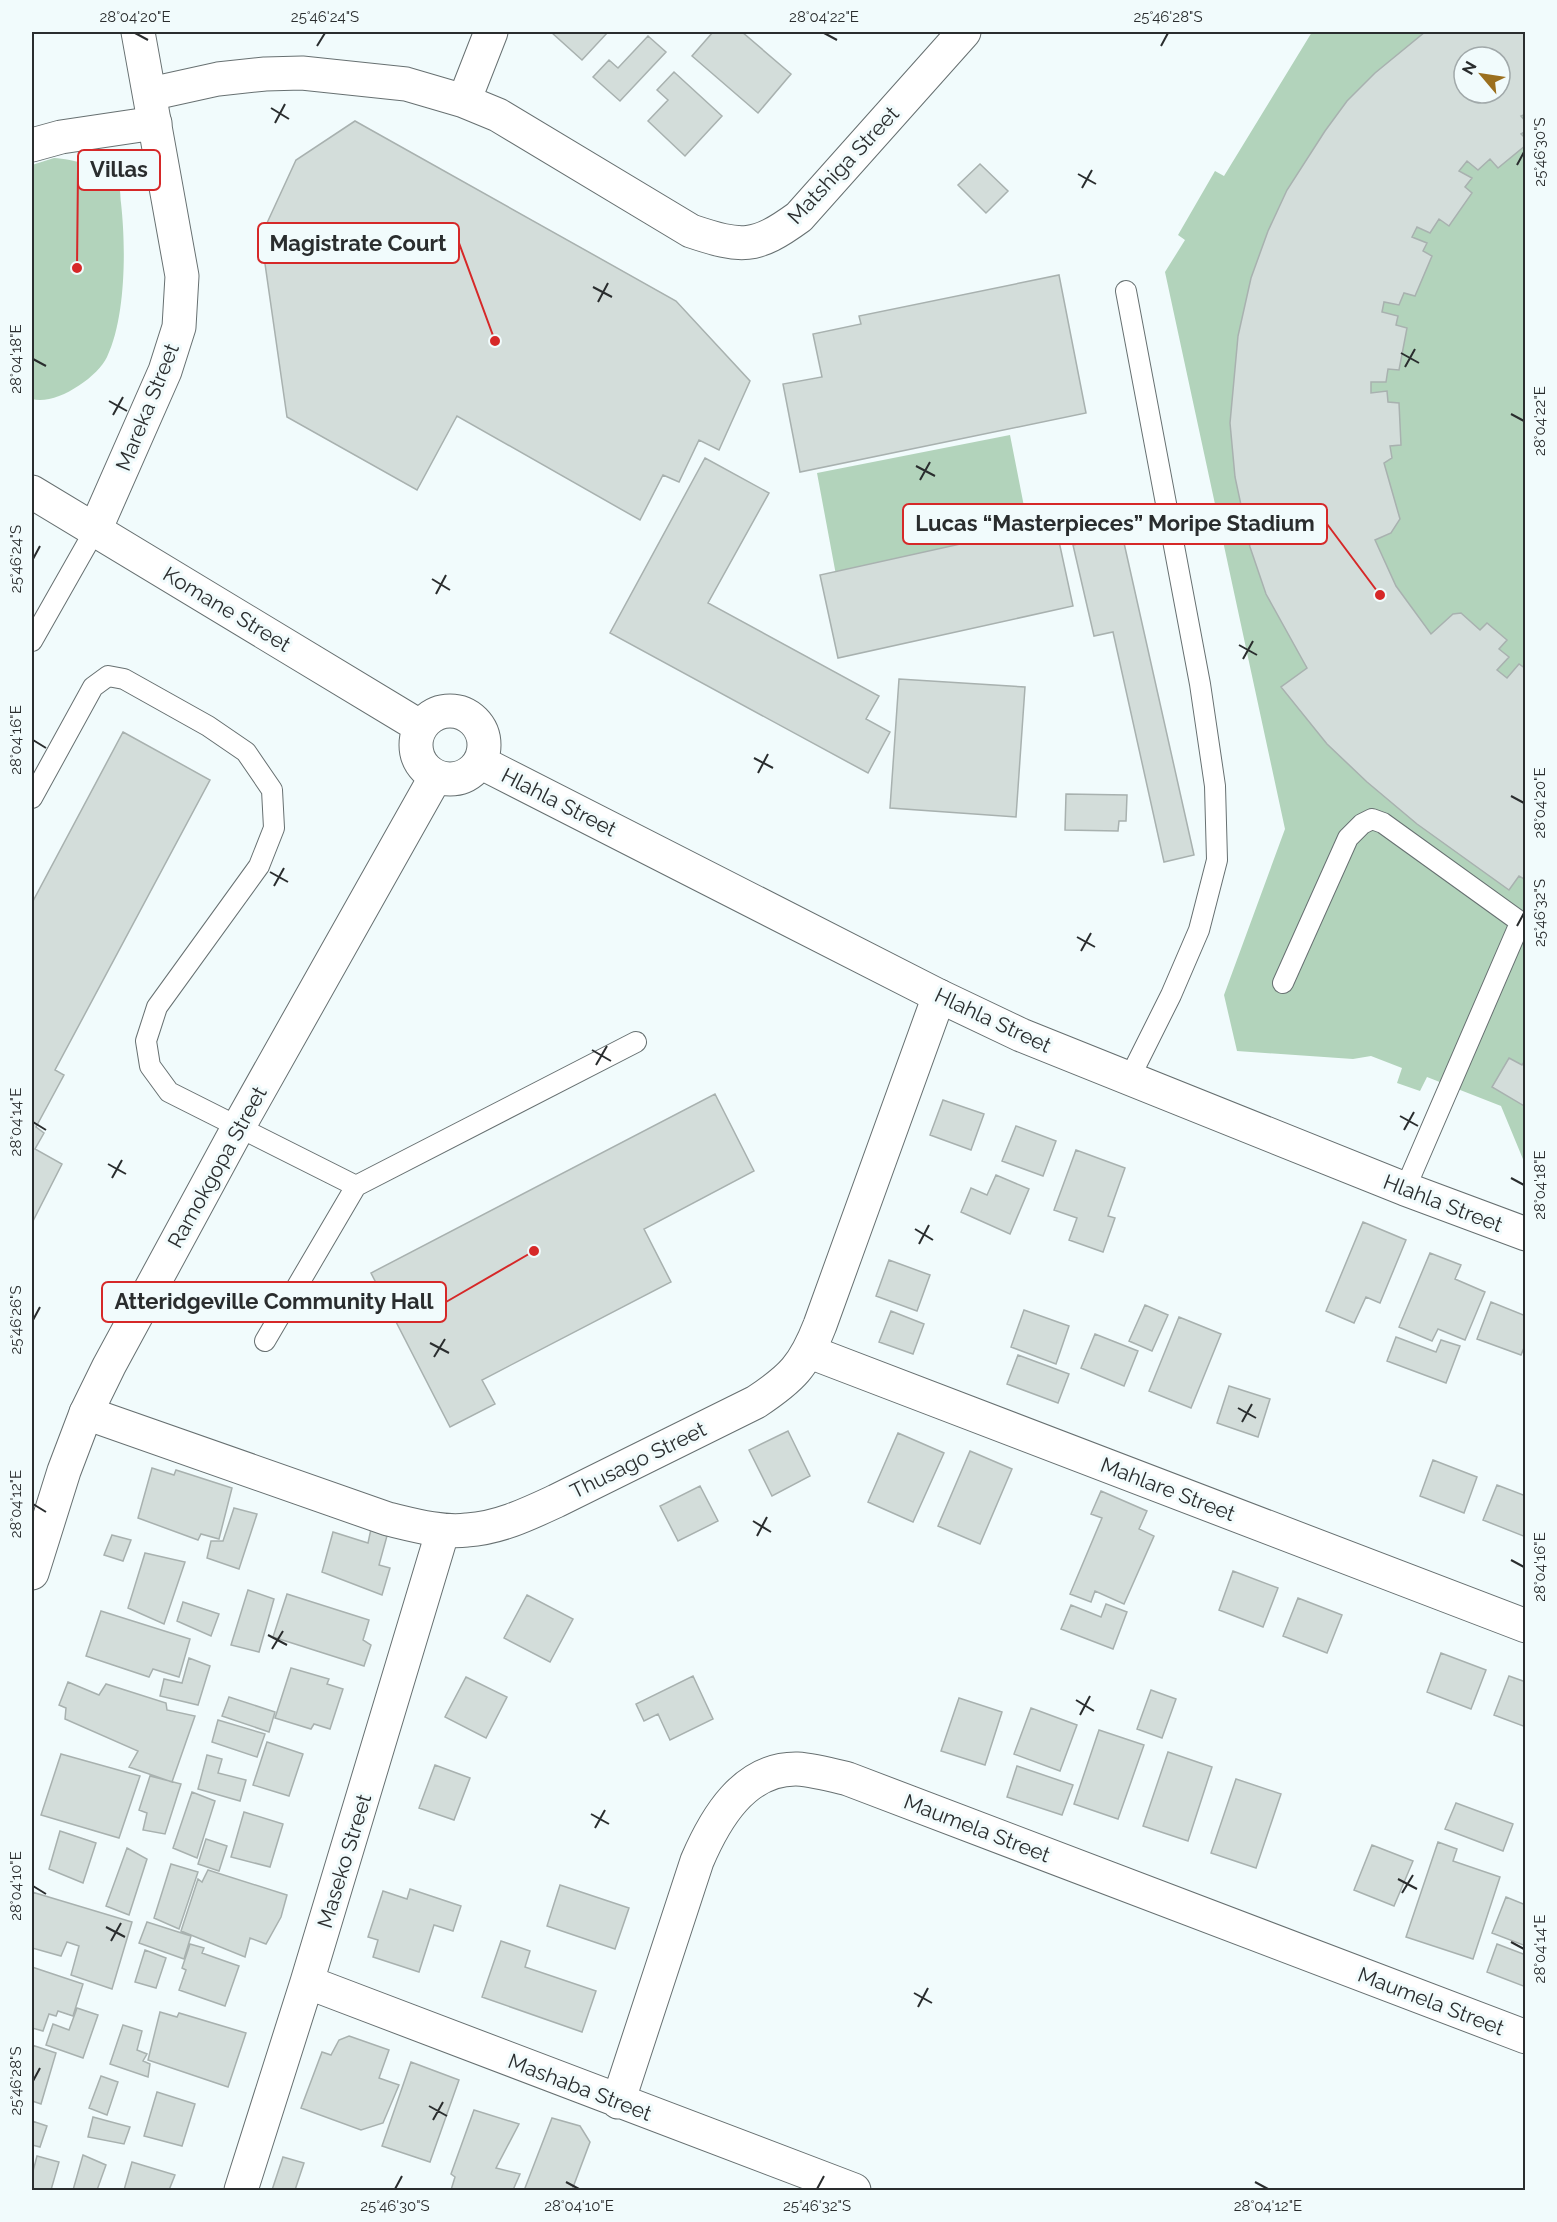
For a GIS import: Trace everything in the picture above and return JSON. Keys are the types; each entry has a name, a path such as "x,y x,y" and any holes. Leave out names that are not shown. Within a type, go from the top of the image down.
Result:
{"street":[{"name":"Mareka Street","path":"94,530 165,370 179,327 182,276 138,32"},
{"path":"464,101 491,32"},
{"name":"Matshiga Street","path":"32,145 152,108 218,79 303,72 406,84 464,101 498,115 691,231 719,240 749,244 774,235 799,217 964,32"},
{"name":"Komane Street","path":"32,492 421,727"},
{"path":"439,712 462,712 472,718 484,738 484,750 480,762 469,774 461,778 436,776 421,764 418,755 417,736 421,727 439,712"},
{"name":"Hlahla Street","path":"480,762 939,996 1022,1035 1405,1190 1526,1234"},
{"name":"Ramokgopa Street","path":"32,1573 64,1471 86,1413 109,1366 239,1126 436,776"},
{"name":"Thusago Street","path":"86,1413 388,1519 443,1530 466,1531 496,1525 523,1516 756,1402 779,1387 796,1370 810,1352 939,996"},
{"name":"Mahlare Street","path":"810,1352 1526,1626"},
{"name":"Maseko Street","path":"241,2190 307,1982 443,1530"},
{"name":"Maumela Street","path":"618,2102 697,1861 710,1831 730,1800 772,1774 796,1769 848,1779 1526,2037"},
{"name":"Mashaba Street","path":"307,1982 854,2190"}],"lane":[{"path":"1126,291 1200,684 1215,786 1217,860 1199,930 1171,995 1129,1079"},
{"path":"32,641 94,530"},
{"path":"32,798 93,687 108,676 124,679 208,726 246,752 272,790 274,828 259,866 157,1007 146,1041 150,1066 170,1092 356,1186"},
{"path":"1283,983 1348,838 1362,824 1372,819 1383,823 1523,924 1405,1190"},
{"path":"265,1341 356,1186 636,1042"}],"green space":[{"path":"1312,32 1525,32 1525,1164 1501,1106 1427,1077 1420,1091 1397,1083 1402,1068 1371,1056 1353,1059 1237,1051 1224,995 1285,829 1165,272 1185,240 1178,235 1215,171 1224,176"},
{"path":"54,158 88,165 105,172 117,181 123,221 123,282 118,322 113,341 102,365 74,388 52,398 41,400 32,399 32,165"},
{"path":"1010,435 1030,537 836,575 817,473"}],"building":[{"path":"551,32 608,32 582,60"},
{"path":"713,32 742,32 791,74 758,113 692,56"},
{"path":"1425,32 1526,32 1526,114 1521,116 1526,122 1526,131 1521,134 1526,139 1526,145 1498,168 1490,159 1478,170 1467,161 1459,171 1472,178 1465,187 1472,193 1449,226 1439,219 1430,233 1417,227 1412,237 1427,243 1423,251 1432,256 1415,296 1404,293 1399,305 1384,302 1382,312 1398,316 1396,325 1407,328 1399,370 1388,369 1386,382 1371,382 1371,393 1387,391 1388,402 1399,403 1401,445 1390,446 1392,458 1384,463 1400,519 1391,533 1375,540 1396,586 1431,634 1453,614 1461,613 1480,630 1487,623 1507,640 1499,649 1509,657 1497,670 1507,678 1519,664 1526,669 1526,880 1519,876 1509,890 1417,824 1367,782 1327,744 1281,687 1307,668 1266,594 1250,547 1235,477 1230,423 1238,336 1251,278 1268,231 1287,190 1347,101 1375,73"},
{"path":"648,36 666,52 620,101 593,77 609,60 618,68"},
{"path":"674,72 722,116 685,156 648,121 668,100 657,90"},
{"path":"355,121 676,301 750,381 719,450 699,440 679,482 663,475 640,520 457,416 417,490 287,417 261,236 296,160"},
{"path":"980,164 1008,191 986,213 958,185"},
{"path":"1059,275 1086,413 800,472 783,384 822,377 813,334 861,324 859,316"},
{"path":"705,458 769,493 708,603 879,696 866,719 890,732 868,773 610,633"},
{"path":"1055,523 1073,606 838,658 820,575"},
{"path":"1122,534 1194,855 1164,862 1113,632 1094,636 1073,545"},
{"path":"899,679 1025,687 1016,817 890,808"},
{"path":"123,732 210,780 55,1070 64,1075 36,1127 44,1133 35,1149 62,1164 32,1223 32,903"},
{"path":"1066,794 1127,795 1126,821 1119,821 1118,831 1065,830"},
{"path":"1509,1058 1522,1065 1526,1059 1526,1107 1492,1087"},
{"path":"715,1094 754,1171 644,1229 671,1282 482,1380 495,1404 450,1427 371,1273"},
{"path":"943,1100 984,1114 971,1150 930,1135"},
{"path":"1016,1126 1056,1141 1043,1176 1002,1161"},
{"path":"1076,1150 1125,1168 1108,1216 1115,1218 1103,1252 1069,1240 1077,1218 1054,1210"},
{"path":"996,1175 1029,1189 1010,1234 961,1212 971,1188 987,1195"},
{"path":"1363,1222 1406,1240 1380,1303 1366,1297 1354,1323 1326,1311"},
{"path":"1430,1253 1461,1265 1455,1279 1485,1292 1465,1340 1438,1329 1432,1341 1399,1327"},
{"path":"889,1260 930,1275 917,1311 876,1296"},
{"path":"1491,1302 1526,1316 1526,1343 1521,1355 1477,1339"},
{"path":"1145,1305 1168,1315 1152,1351 1129,1341"},
{"path":"1024,1310 1069,1326 1056,1364 1011,1347"},
{"path":"891,1311 924,1324 913,1354 879,1342"},
{"path":"1179,1317 1221,1334 1191,1408 1149,1391"},
{"path":"1095,1334 1138,1351 1124,1386 1081,1368"},
{"path":"1396,1337 1436,1352 1441,1340 1460,1346 1446,1383 1387,1361"},
{"path":"1018,1355 1069,1374 1058,1403 1007,1384"},
{"path":"1229,1386 1270,1399 1258,1437 1217,1423"},
{"path":"788,1431 810,1476 772,1496 749,1450"},
{"path":"898,1433 944,1453 913,1522 868,1502"},
{"path":"970,1451 1012,1469 980,1544 938,1526"},
{"path":"1433,1460 1477,1477 1464,1513 1420,1496"},
{"path":"152,1468 174,1475 176,1470 232,1488 219,1539 201,1534 198,1540 138,1518"},
{"path":"1497,1485 1526,1496 1526,1537 1483,1520"},
{"path":"700,1486 718,1521 678,1541 660,1506"},
{"path":"1101,1491 1147,1511 1139,1529 1154,1536 1124,1604 1095,1591 1091,1602 1070,1594 1102,1518 1091,1514"},
{"path":"234,1508 257,1514 239,1569 207,1558 211,1541 223,1541"},
{"path":"371,1529 387,1536 379,1565 390,1568 382,1595 322,1572 333,1532 368,1543"},
{"path":"112,1535 131,1540 123,1561 104,1555"},
{"path":"145,1553 185,1562 164,1624 128,1608"},
{"path":"1233,1571 1278,1588 1263,1627 1219,1610"},
{"path":"248,1590 274,1599 259,1652 231,1645"},
{"path":"287,1594 369,1620 363,1640 371,1645 364,1666 273,1637"},
{"path":"527,1595 573,1619 550,1662 504,1638"},
{"path":"1298,1598 1342,1615 1327,1653 1283,1636"},
{"path":"183,1602 219,1614 211,1636 177,1621"},
{"path":"1106,1604 1127,1612 1113,1649 1061,1629 1071,1605 1101,1617"},
{"path":"101,1611 190,1639 179,1677 153,1669 149,1677 86,1656"},
{"path":"1441,1653 1486,1670 1471,1709 1427,1692"},
{"path":"189,1658 210,1666 198,1705 160,1696 164,1679 182,1683"},
{"path":"291,1668 329,1679 327,1684 343,1689 330,1729 314,1724 311,1729 275,1718"},
{"path":"693,1676 713,1719 670,1740 658,1714 644,1721 636,1704"},
{"path":"1509,1676 1526,1682 1526,1727 1494,1715"},
{"path":"466,1677 507,1697 486,1738 445,1717"},
{"path":"68,1682 99,1695 106,1684 166,1703 167,1710 195,1716 172,1782 129,1767 138,1751 65,1719 66,1708 59,1705"},
{"path":"1151,1690 1176,1699 1162,1738 1137,1729"},
{"path":"229,1697 275,1712 269,1732 222,1716"},
{"path":"959,1698 1002,1712 985,1765 941,1751"},
{"path":"1031,1708 1077,1725 1060,1771 1014,1754"},
{"path":"218,1720 265,1734 257,1757 212,1742"},
{"path":"1099,1730 1144,1745 1118,1819 1074,1804"},
{"path":"267,1742 303,1754 289,1796 253,1785"},
{"path":"1168,1752 1212,1767 1188,1841 1143,1826"},
{"path":"61,1754 140,1776 119,1838 41,1815"},
{"path":"207,1755 222,1759 218,1773 246,1780 240,1801 198,1789"},
{"path":"435,1765 470,1778 454,1820 419,1808"},
{"path":"1017,1766 1073,1785 1062,1815 1007,1797"},
{"path":"150,1776 181,1784 165,1834 143,1830 147,1813 139,1810"},
{"path":"1236,1779 1281,1794 1256,1868 1211,1853"},
{"path":"192,1792 215,1801 197,1858 173,1848"},
{"path":"1456,1803 1513,1824 1503,1851 1445,1829"},
{"path":"244,1812 283,1824 270,1867 231,1857"},
{"path":"60,1831 96,1843 83,1883 49,1869"},
{"path":"206,1839 227,1846 219,1871 198,1864"},
{"path":"1438,1842 1457,1849 1453,1861 1500,1877 1473,1959 1406,1937"},
{"path":"1372,1845 1413,1861 1394,1906 1354,1890"},
{"path":"127,1848 147,1859 129,1915 106,1906"},
{"path":"171,1864 198,1872 179,1929 154,1918"},
{"path":"208,1870 287,1895 281,1917 266,1944 250,1938 245,1957 181,1931 198,1879 202,1882"},
{"path":"560,1885 629,1908 615,1949 547,1926"},
{"path":"410,1889 461,1906 453,1931 434,1925 419,1972 373,1957 378,1940 368,1937 383,1891 407,1899"},
{"path":"32,1892 132,1922 112,1989 71,1975 79,1946 67,1942 61,1956 32,1948"},
{"path":"1506,1897 1526,1905 1526,1946 1492,1933"},
{"path":"147,1922 191,1936 184,1959 139,1943"},
{"path":"501,1941 530,1951 525,1967 596,1991 582,2032 482,1997"},
{"path":"190,1944 204,1948 202,1953 239,1966 225,2006 179,1990 186,1970 182,1968"},
{"path":"1497,1944 1526,1955 1526,1987 1487,1972"},
{"path":"145,1950 166,1958 156,1988 135,1982"},
{"path":"32,1967 83,1984 73,2016 58,2011 56,2016 49,2014 43,2031 32,2028"},
{"path":"77,2008 98,2015 83,2058 46,2045 53,2024 69,2030"},
{"path":"160,2012 177,2017 179,2013 246,2033 228,2087 148,2060"},
{"path":"123,2025 142,2031 137,2050 147,2054 143,2061 150,2064 148,2077 110,2064"},
{"path":"349,2036 389,2050 379,2078 399,2085 383,2123 361,2130 301,2108 322,2052 331,2055 339,2040"},
{"path":"32,2045 56,2053 41,2104 32,2101"},
{"path":"411,2062 459,2080 430,2162 382,2146"},
{"path":"101,2076 118,2082 107,2115 89,2108"},
{"path":"157,2092 195,2104 182,2146 144,2136"},
{"path":"474,2110 519,2124 496,2168 520,2174 513,2190 451,2190 455,2177 451,2174"},
{"path":"93,2117 130,2127 124,2144 88,2137"},
{"path":"552,2118 580,2126 590,2142 572,2190 525,2188"},
{"path":"32,2121 47,2126 40,2147 32,2145"},
{"path":"83,2155 106,2165 97,2190 73,2190"},
{"path":"37,2156 59,2162 51,2190 32,2190 32,2175"},
{"path":"283,2157 304,2163 295,2190 272,2190"},
{"path":"132,2162 175,2175 169,2190 124,2190"}],"place":[{"name":"Villas","path":"77,268"},
{"name":"Magistrate Court","path":"495,341"},
{"name":"Lucas “Masterpieces” Moripe Stadium","path":"1380,595"},
{"name":"Atteridgeville Community Hall","path":"534,1251"}]}
